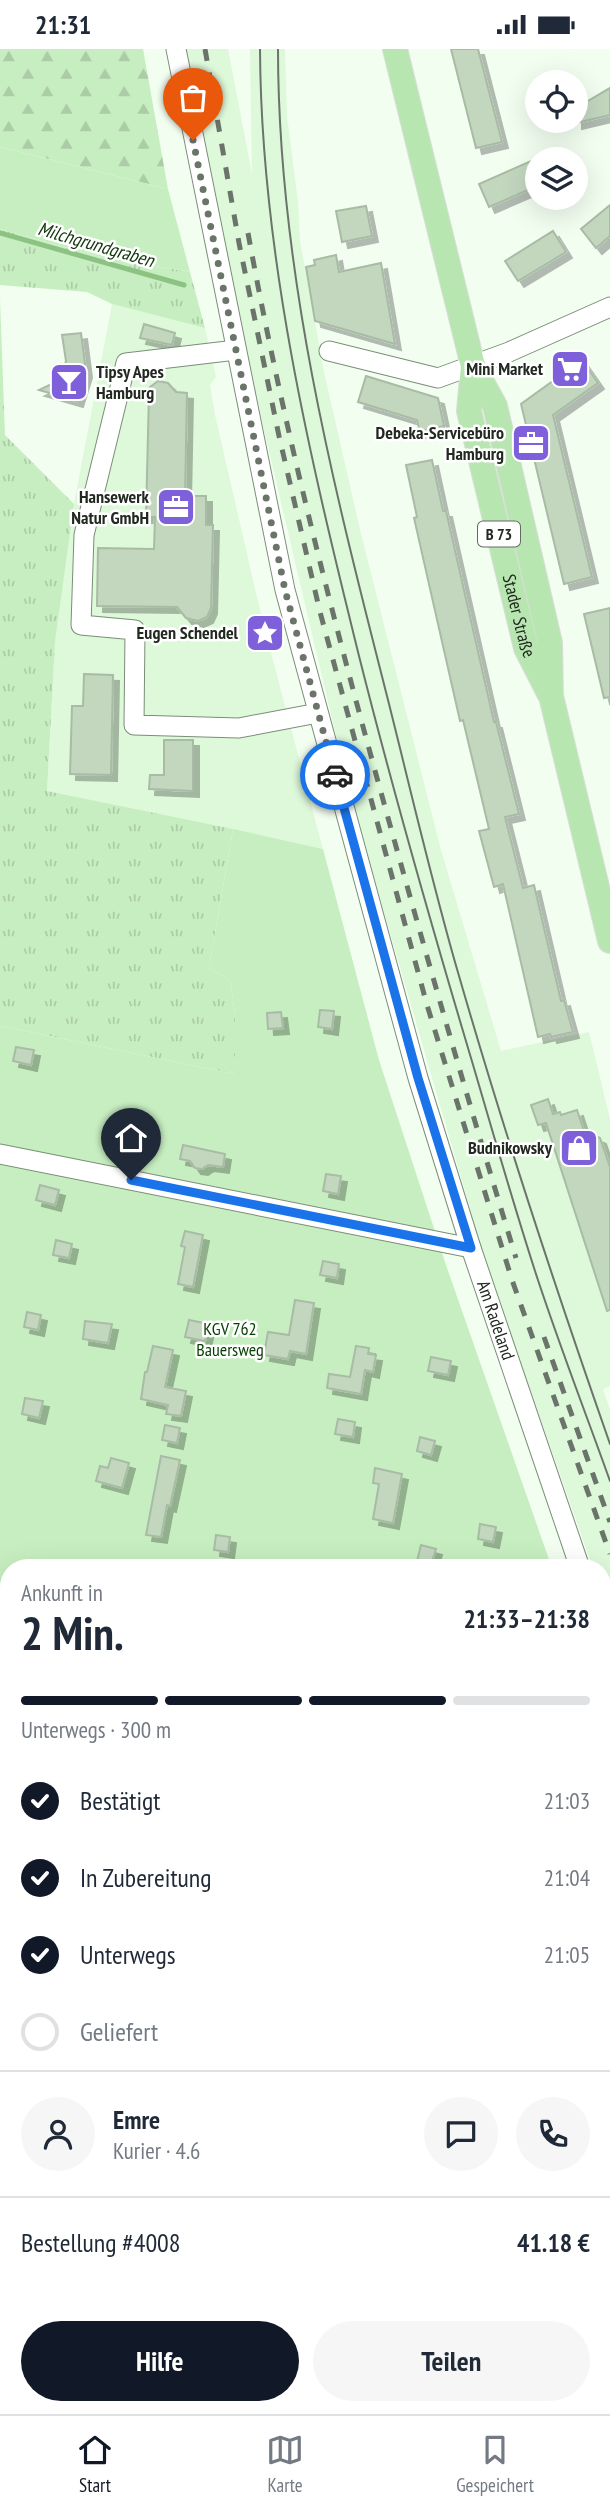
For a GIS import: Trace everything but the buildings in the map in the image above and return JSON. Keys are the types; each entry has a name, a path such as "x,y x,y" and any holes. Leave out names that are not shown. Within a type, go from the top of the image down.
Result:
{"main road":[{"name":"Stader Straße","path":"395,49 473,366 470,411 526,648 551,696 610,941"}],"street":[{"name":"Am Radeland","path":"176,49 285,590 418,1078 471,1248 577,1559"},
{"path":"329,351 438,378 473,366 610,307"},
{"path":"236,349 126,363 84,535 81,625 135,630 134,725 239,728 318,713"},
{"path":"0,1154 471,1248"}],"shaded area":[{"path":"186,49 228,49 252,174 250,49 285,49 287,116 300,241 324,372 361,534 441,850 501,1051 589,1032 610,1119 610,1386 603,1389 610,1410 610,1559 590,1559 487,1267 350,795 227,273"},
{"path":"112,304 205,328 216,377 210,385 215,415 262,619 323,849 47,791 55,641 74,504"}],"green space":[{"path":"0,49 143,49 168,189 0,147"},
{"path":"0,147 168,189 190,272 97,256 0,229"},
{"path":"0,229 97,256 190,272 205,328 112,304 87,292 0,285"},
{"path":"0,299 5,435 74,504 55,642 47,791 233,829 209,968 230,980 235,1014 235,1074 0,1026"},
{"name":"KGV 762 Bauersweg","path":"233,829 323,849 379,1060 446,1265 549,1559 0,1559 0,1026 235,1074 235,1014 230,980 209,968"}],"waterway":[{"name":"Milchgrundgraben","path":"0,233 184,285"}],"tram line":[{"path":"260,49 269,202 279,279 306,431 341,581 413,857 510,1191 544,1298 610,1481"},
{"path":"278,49 280,131 298,295 312,376 347,537 457,969 530,1208 610,1444"}],"railway":[{"path":"205,49 239,243 279,436 320,612 427,1005 512,1280 610,1554"},
{"path":"248,233 289,430 336,626 424,945 516,1258"},
{"path":"544,1337 610,1522"}],"way so far":[{"path":"193,140 285,590 335,775"}],"place":[{"name":"Mini Market","path":"570,369"},
{"name":"Tipsy Apes Hamburg","path":"69,382"},
{"name":"Debeka-Servicebüro Hamburg","path":"531,443"},
{"name":"Hansewerk Natur GmbH","path":"176,507"},
{"name":"Eugen Schendel","path":"265,633"},
{"name":"Budnikowsky","path":"579,1148"}],"route":[{"path":"131,1180 471,1248 418,1078 335,775"}]}
